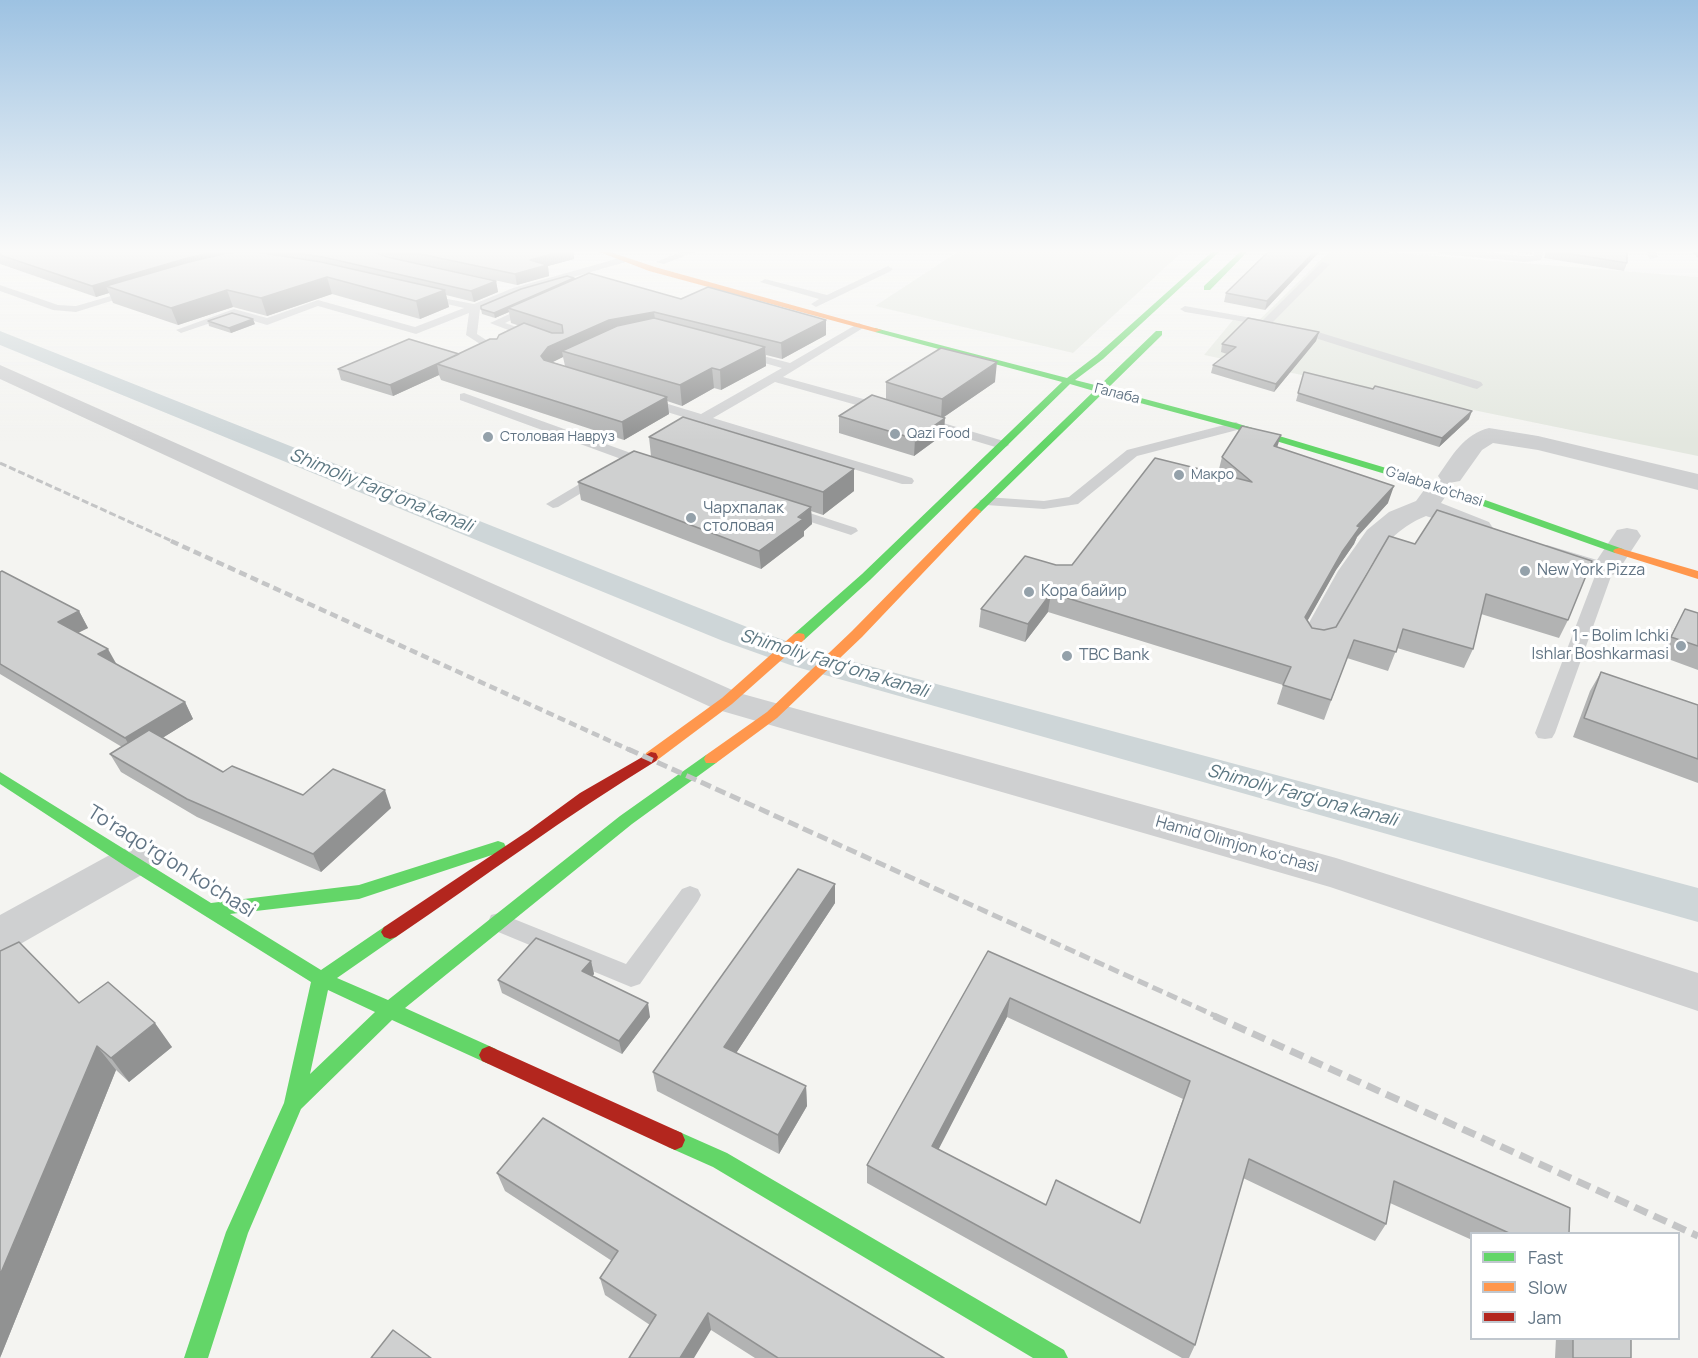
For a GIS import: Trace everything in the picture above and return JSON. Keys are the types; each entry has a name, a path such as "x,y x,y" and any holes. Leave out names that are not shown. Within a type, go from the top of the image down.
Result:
{"main road":[{"path":"820,314 1068,381"},
{"path":"872,314 1082,371"},
{"path":"196,1358 237,1232 294,1103 321,979 534,835 585,797 649,758 727,701 822,617 952,496 1068,381 1146,314"},
{"path":"294,1103 388,1011 626,820 772,715 857,634 986,501 1101,390 1120,380 1179,314"},
{"name":"Галаба","path":"1082,371 1120,380"},
{"name":"Галаба","path":"1068,381 1167,407"},
{"name":"G'alaba ko'chasi","path":"1178,396 1370,452"},
{"name":"G'alaba ko'chasi","path":"1167,407 1442,484"},
{"path":"1621,545 1698,575"},
{"name":"To'raqo'rg'on ko'chasi","path":"0,777 131,862 321,979 720,1160 1056,1358"},
{"path":"210,910 359,892 534,835"}],"street":[{"name":"Hamid Olimjon koʻchasi","path":"0,371 727,701 1336,873 1698,992"},
{"path":"1317,637 1342,590 1377,535 1442,484 1473,445 1489,435 1538,443 1698,482"},
{"path":"1442,484 1442,512 1578,565 1592,569 1621,545"},
{"path":"0,935 131,862"}],"lane":[{"path":"181,330 227,314"},
{"path":"242,314 267,322 287,314"},
{"path":"358,314 416,331 457,314"},
{"path":"474,314 471,335 496,351"},
{"path":"513,314 495,322 549,341"},
{"path":"1275,326 1284,314"},
{"path":"1176,317 1275,326 1314,334 1477,385"},
{"path":"686,427 774,378 859,326"},
{"path":"729,350 791,367"},
{"path":"774,378 1002,445"},
{"path":"464,397 664,469"},
{"path":"636,398 907,481"},
{"path":"986,501 1044,505 1073,501 1132,453 1236,426"},
{"path":"553,504 650,447"},
{"path":"774,506 852,531"},
{"path":"1545,733 1621,545"},
{"path":"499,922 631,977 690,895"}],"shaded area":[{"path":"910,314 1115,314 1073,353"},
{"path":"1265,314 1698,314 1698,456 1204,355 1233,320 1256,323"}],"building":[{"path":"228,314 253,319 229,328 208,321"},
{"path":"528,314 641,314 609,320 548,347 541,356 544,360 667,397 622,422 437,364 490,339 497,339 499,335 524,323 552,333 563,333 562,325"},
{"path":"664,314 806,314 826,320 781,343"},
{"path":"654,318 765,347 720,370 712,368 680,385 562,351 617,326"},
{"path":"1248,318 1319,332 1276,384 1213,365 1236,347 1222,344"},
{"path":"409,339 459,354 390,385 338,369"},
{"path":"941,348 997,362 942,399 886,382"},
{"path":"1304,372 1373,389 1375,386 1472,411 1442,438 1298,393"},
{"path":"872,395 945,418 915,439 839,416"},
{"path":"683,417 854,469 823,492 649,437"},
{"path":"1242,426 1281,435 1274,446 1394,486 1357,526 1360,527 1342,552 1305,617 1312,628 1324,630 1336,627 1389,536 1415,544 1437,510 1592,561 1568,620 1486,594 1473,649 1403,629 1396,652 1354,640 1331,700 1283,685 1291,667 1051,593 1028,624 981,609 1025,556 1056,565 1072,565 1155,458 1252,482 1222,457"},
{"path":"634,451 811,507 798,517 803,519 759,551 578,482"},
{"path":"0,572 79,611 58,622 108,649 98,654 185,702 125,738 0,664"},
{"path":"1685,609 1698,613 1698,646 1671,637"},
{"path":"1601,672 1698,705 1698,759 1584,718"},
{"path":"149,730 223,772 232,766 303,795 333,769 385,790 313,854 187,799 110,754"},
{"path":"798,869 835,884 724,1047 806,1086 778,1135 653,1072"},
{"path":"536,938 591,961 582,971 648,1003 619,1041 498,980"},
{"path":"19,942 79,1003 108,982 155,1023 111,1058 97,1046 0,1275 0,951"},
{"path":"988,951 1570,1208 1569,1232 1507,1232 1394,1181 1386,1224 1249,1159 1195,1345 867,1165","holes":["1010,998 1190,1081 1140,1223 1056,1180 1046,1205 932,1146"]},
{"path":"543,1118 944,1358 778,1358 708,1313 680,1358 629,1358 656,1315 600,1278 618,1251 497,1173"},
{"path":"393,1330 431,1358 371,1358"},
{"path":"1573,1340 1631,1340 1631,1358 1573,1358"}],"waterway":[{"name":"Shimoliy Fargʻona kanali","path":"0,337 735,634 805,659 1698,905"}],"railway":[{"path":"0,463 174,542"},
{"path":"171,541 632,751"},
{"path":"628,749 1218,1017"},
{"path":"1214,1016 1698,1236"}],"traffic: fast":[{"path":"799,637 866,577 1068,381 1100,357 1147,314"},
{"path":"878,330 1236,426 1439,487 1619,551"},
{"path":"976,511 1159,333"},
{"path":"294,1103 388,1011 626,820 711,759"},
{"path":"0,777 131,862 321,979 489,1055"},
{"path":"210,910 359,892 498,847"},
{"path":"196,1358 237,1232 294,1103 321,979 390,932"},
{"path":"675,1140 720,1160 1056,1358"}],"traffic: slow":[{"path":"820,314 878,330"},
{"path":"711,759 772,715 857,634 976,511"},
{"path":"1619,551 1698,575"},
{"path":"651,757 727,701 799,637"}],"traffic: jam":[{"path":"390,932 534,835 585,797 651,757"},
{"path":"489,1055 675,1140"}],"place":[{"name":"Qazi Food","path":"895,434"},
{"name":"Столовая Навруз","path":"488,437"},
{"name":"Макро","path":"1179,475"},
{"name":"Чархпалак столовая","path":"691,518"},
{"name":"New York Pizza","path":"1525,571"},
{"name":"Кора байир","path":"1029,592"},
{"name":"1 - Bolim Ichki Ishlar Boshkarmasi","path":"1681,646"},
{"name":"TBC Bank","path":"1067,656"}]}
